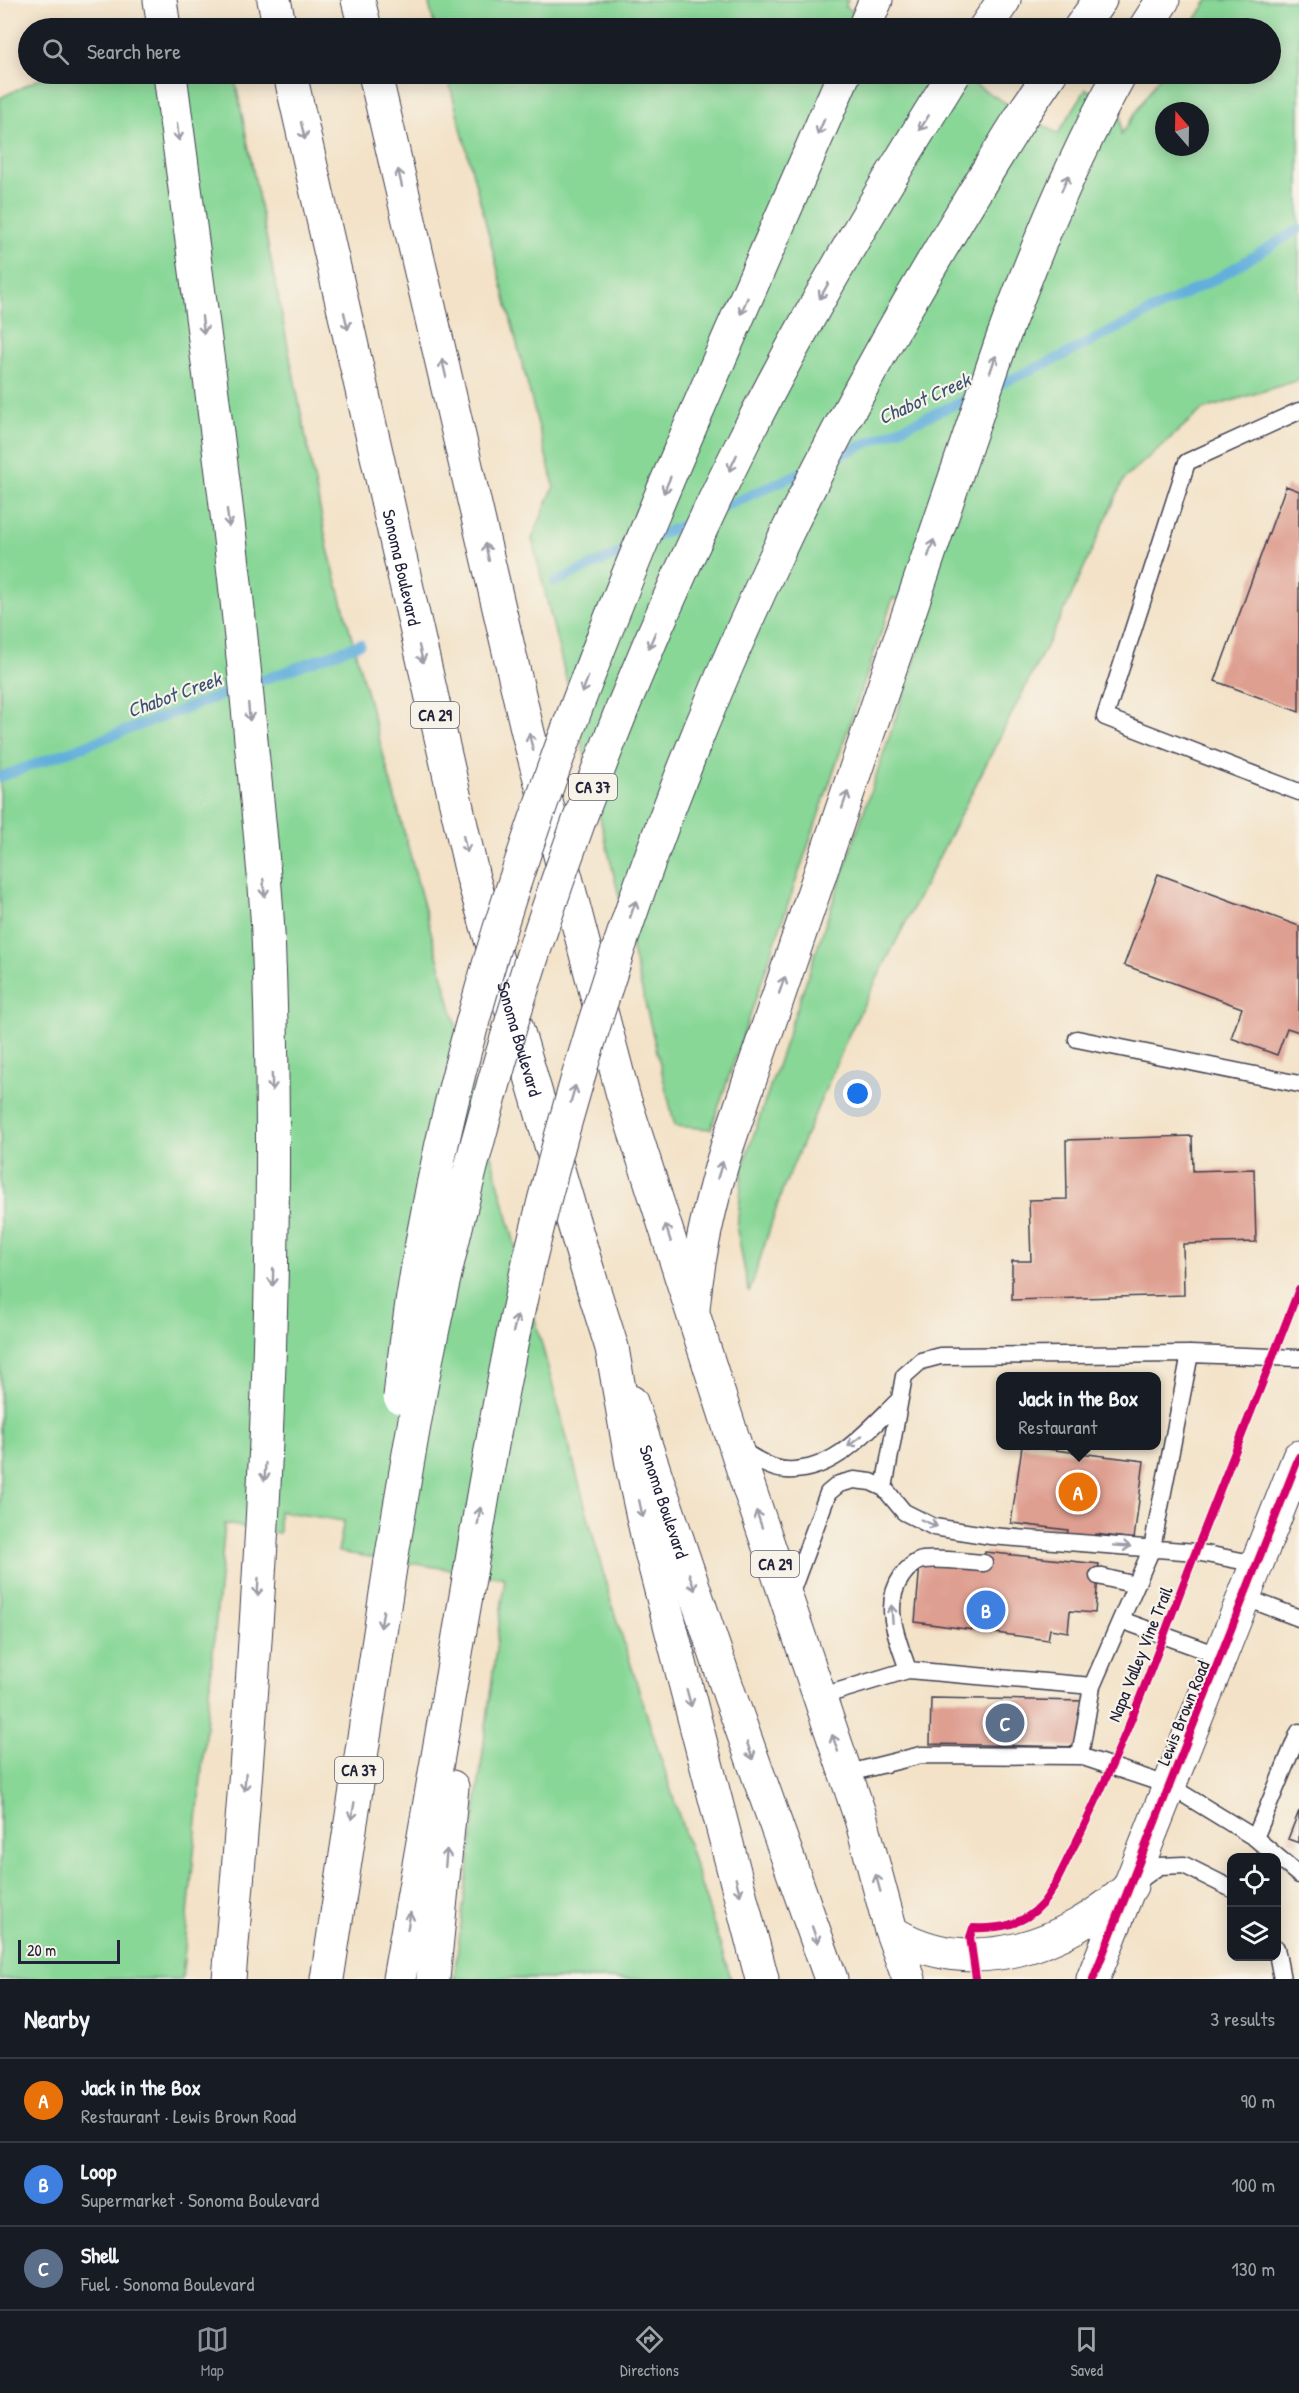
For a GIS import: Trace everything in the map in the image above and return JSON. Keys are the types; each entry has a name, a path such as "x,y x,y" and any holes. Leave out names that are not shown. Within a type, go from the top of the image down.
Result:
{"main road":[{"path":"160,0 163,18"},
{"path":"274,0 278,18"},
{"path":"358,0 362,18"},
{"path":"992,18 1004,0"},
{"path":"1087,18 1100,0"},
{"path":"1152,18 1163,0"},
{"path":"171,84 236,585 267,925 274,1205 271,1337 256,1634 229,1979"},
{"name":"Sonoma Boulevard","path":"292,84 473,878 612,1348 730,1696 831,1979"},
{"name":"CA 29","path":"377,84 531,744 623,1095 736,1447 861,1819 890,1927 909,1979"},
{"path":"391,1561 394,1451 405,1348 421,1246 442,1142 468,1036 500,929 565,737 610,622 840,84"},
{"name":"CA 37","path":"327,1979 391,1561 429,1347 477,1143 541,932 611,738 697,539 785,361 848,249 948,84"},
{"path":"399,1979 507,1363 554,1163 612,967 672,800 764,583 818,471 911,298 1043,84"},
{"path":"693,1309 696,1273 704,1232 722,1163 912,604 1022,286 1046,224 1113,86"},
{"path":"612,1348 649,1544 762,1979"},
{"name":"Lewis Brown Road","path":"1093,1979 1299,1457"},
{"path":"433,1979 470,1573"},
{"path":"890,1927 909,1951 928,1964 951,1975 976,1978 1005,1974 1031,1964 1058,1949 1086,1928 1131,1886"}],"lane":[{"path":"1299,411 1187,462 1105,717 1299,792"},
{"path":"1077,1039 1299,1084"},
{"path":"1080,1755 1092,1686 1152,1548 1190,1354"},
{"path":"884,1488 904,1376 921,1361 940,1356 1190,1354 1299,1358"},
{"path":"736,1447 759,1461 784,1470 809,1468 831,1460 866,1432 898,1401"},
{"path":"788,1602 828,1493 839,1484 855,1480 871,1482 884,1488 904,1512 934,1527 991,1536 1196,1552 1257,1564"},
{"path":"908,1670 892,1621 895,1586 906,1570 921,1560 984,1563"},
{"path":"1098,1576 1136,1585"},
{"path":"1244,1597 1299,1618"},
{"path":"1121,1620 1221,1656"},
{"path":"819,1697 908,1670 1092,1686"},
{"path":"1254,1838 1299,1732"},
{"path":"845,1774 921,1755 1080,1755 1170,1786 1254,1838 1299,1875"},
{"path":"1131,1886 1159,1866 1184,1865 1227,1886"},
{"path":"1280,1961 1286,1978"}],"green space":[{"path":"428,0 848,0 845,7 864,18 432,18"},
{"path":"1208,0 1299,0 1299,380 1202,410 1124,479 1068,603 849,1034 782,1191 749,1293 737,1230 743,1166 932,611 893,598 711,1129 675,1126 532,539 554,486 450,84 974,84 1058,134 1086,89 1121,109 1121,135 1154,84 1281,84 1281,18 1196,18"},
{"path":"29,84 236,84 328,549 611,1602 731,1979 454,1979 505,1578 338,1552 344,1521 279,1511 279,1533 225,1524 182,1979 0,1979 0,98"}],"building":[{"path":"1286,486 1299,491 1299,712 1215,681"},
{"path":"1158,874 1299,926 1299,1032 1287,1028 1277,1055 1231,1038 1242,1008 1124,965"},
{"path":"1192,1136 1193,1171 1254,1169 1256,1242 1183,1244 1184,1295 1012,1300 1012,1261 1031,1261 1029,1200 1067,1199 1066,1140"},
{"path":"1021,1450 1055,1450 1144,1461 1134,1539 1096,1534 1095,1539 1067,1535 1068,1530 1011,1523"},
{"path":"985,1552 1099,1564 1095,1613 1070,1611 1068,1632 1050,1629 1048,1640 915,1622 920,1564 984,1569"},
{"path":"931,1698 1084,1701 1083,1747 930,1744"},
{"path":"1299,1811 1299,1843 1288,1839"}],"waterway":[{"name":"Chabot Creek","path":"993,387 1054,360 1219,277 1299,229"},
{"name":"Chabot Creek","path":"834,458 976,395"},
{"name":"Chabot Creek","path":"719,509 809,469"},
{"name":"Chabot Creek","path":"650,539 696,519"},
{"name":"Chabot Creek","path":"555,582 631,548"},
{"name":"Chabot Creek","path":"0,777 360,644"}],"cycle path":[{"name":"Napa Valley Vine Trail","path":"976,1979 970,1937 973,1928 992,1928 1019,1921 1042,1904 1057,1881 1094,1806 1139,1699 1299,1289"},
{"path":"1093,1979 1299,1457"}],"place":[{"name":"Jack in the Box","path":"1078,1492"},
{"name":"Loop","path":"986,1610"},
{"name":"Shell","path":"1005,1723"}]}
